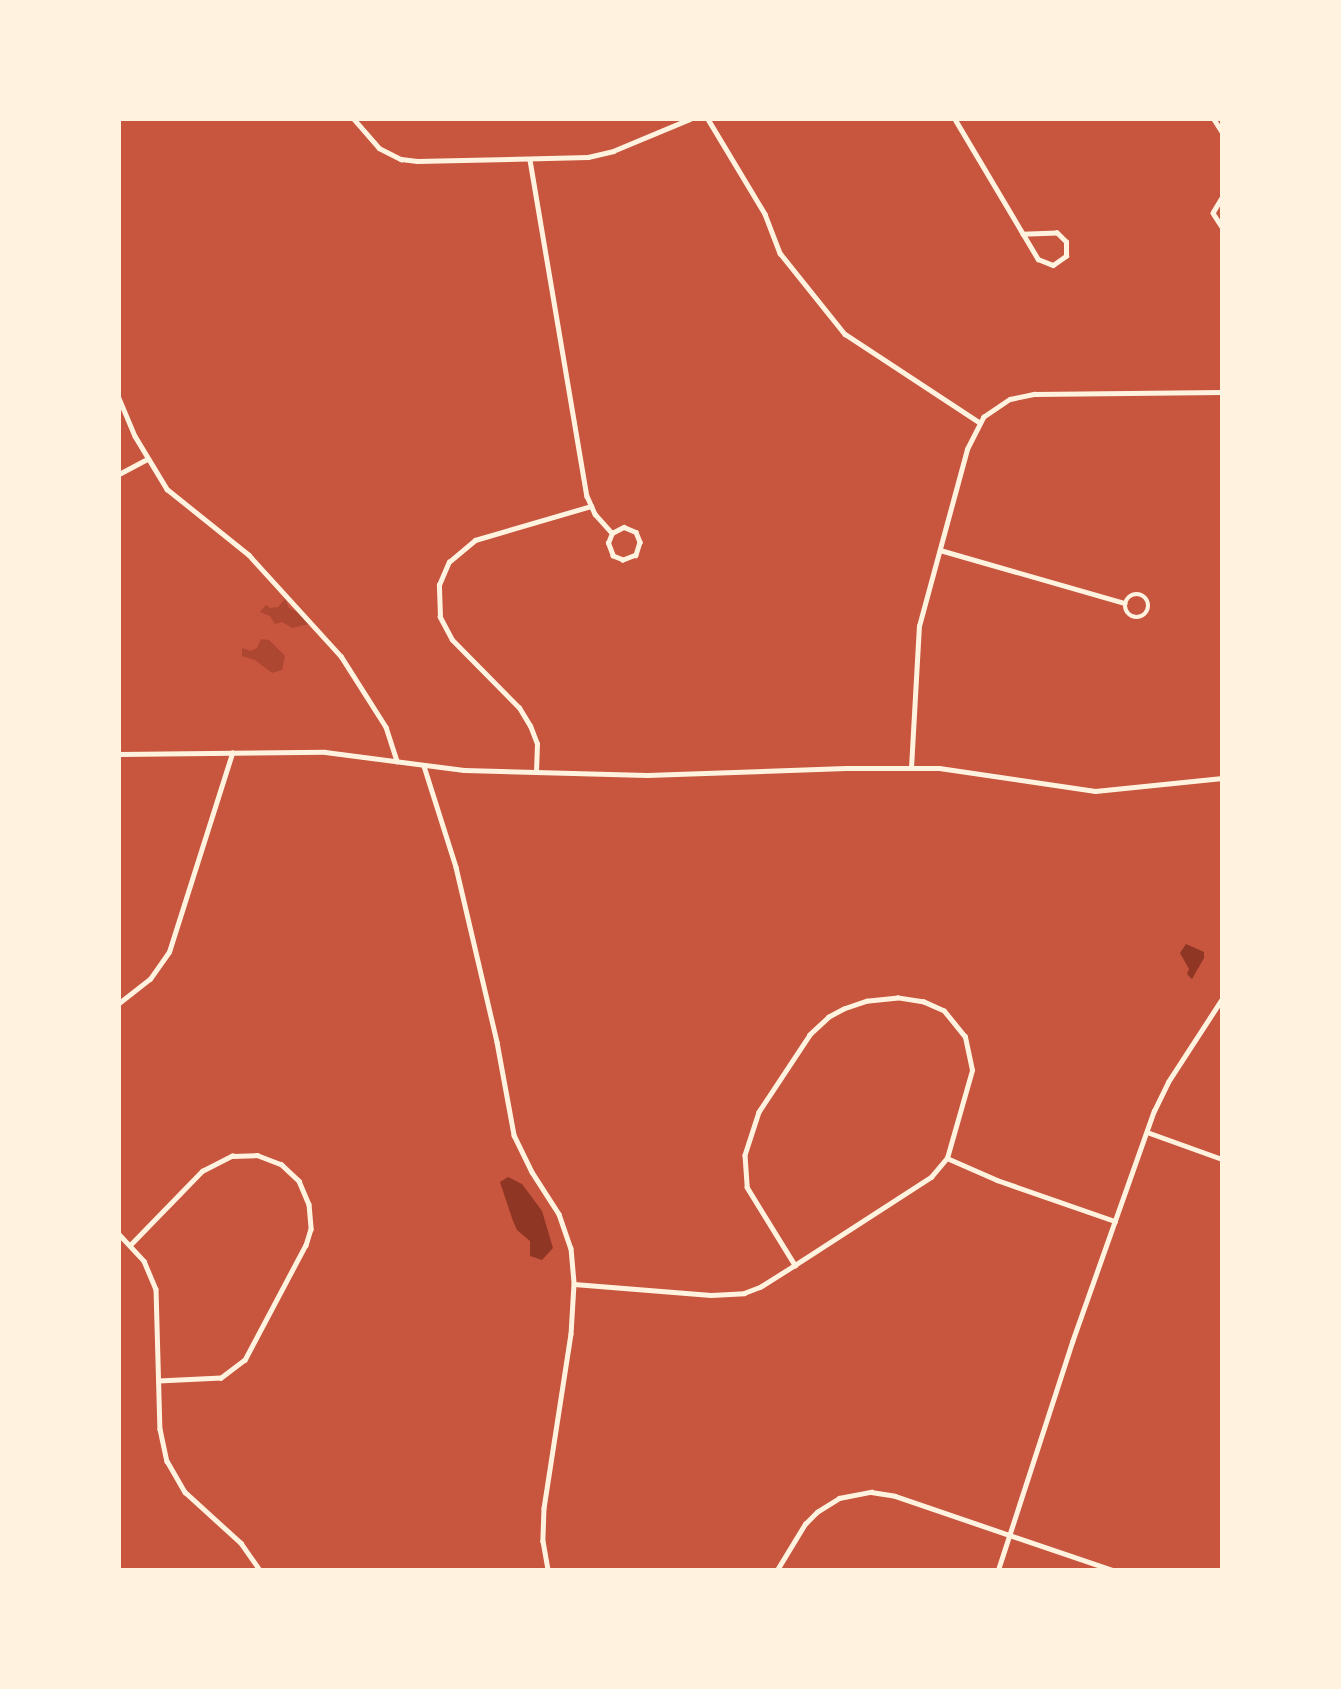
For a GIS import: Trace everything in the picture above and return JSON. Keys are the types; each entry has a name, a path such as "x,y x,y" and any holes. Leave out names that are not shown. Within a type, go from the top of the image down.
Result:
{"street":[{"path":"354,119 373,143 401,159 417,162 588,156 613,151 690,119"},
{"path":"708,119 765,214 780,253 845,334 979,422"},
{"path":"955,119 1023,234 1042,263 1056,264 1066,256 1067,245 1060,234 1023,234"},
{"path":"1214,119 1222,132"},
{"path":"530,160 584,484 591,506 612,533"},
{"path":"1222,198 1213,213 1222,227"},
{"path":"911,768 917,642 967,449 979,422 995,406 1010,399 1034,394 1222,392"},
{"path":"119,398 147,459 167,489 249,555 341,656 386,727 397,761"},
{"path":"119,474 147,459"},
{"path":"536,772 537,744 530,726 519,708 452,640 440,617 439,585 449,562 475,540 591,506"},
{"path":"624,527 633,530 639,538 638,552 627,559 613,555 608,543 612,533 624,527"},
{"path":"940,550 1125,603"},
{"path":"1141,594 1147,598 1149,608 1144,615 1134,618 1127,613 1125,603 1131,595 1141,594"},
{"path":"119,754 325,752 424,766 536,772 696,775 813,768 911,768 972,771 1095,791 1222,778"},
{"path":"119,1003 142,987 158,971 174,941 232,753"},
{"path":"424,766 456,867 497,1042 514,1135 528,1165 566,1228 571,1248 574,1284 568,1353 544,1508 543,1541 548,1570"},
{"path":"574,1284 736,1295 760,1287 795,1265 931,1177 947,1158 972,1069 968,1045 956,1023 944,1011 924,1002 898,998 859,1003 829,1017 810,1035 792,1059 759,1112 744,1155 744,1170 752,1199 795,1265"},
{"path":"998,1570 1059,1379 1160,1096 1222,999"},
{"path":"1147,1132 1222,1159"},
{"path":"131,1244 202,1171 232,1156 257,1155 281,1164 299,1181 310,1204 311,1229 306,1245 245,1360 221,1378 159,1381"},
{"path":"947,1158 997,1180 1115,1222"},
{"path":"119,1234 144,1261 156,1289 161,1441 172,1471 186,1492 241,1543 260,1570"},
{"path":"777,1570 805,1524 817,1511 839,1498 855,1494 887,1494 1112,1570"}],"shaded area":[{"path":"285,599 289,608 300,613 309,624 292,628 282,622 275,624 270,616 260,612 266,605 270,608 278,607"},
{"path":"261,639 269,640 285,656 282,670 272,673 255,660 242,656 242,648 251,651 257,648"},
{"path":"1186,944 1204,952 1204,958 1192,979 1187,974 1189,969 1180,953"},
{"path":"508,1177 522,1184 542,1211 553,1248 542,1260 530,1256 530,1241 517,1230 513,1221 500,1182"}]}
